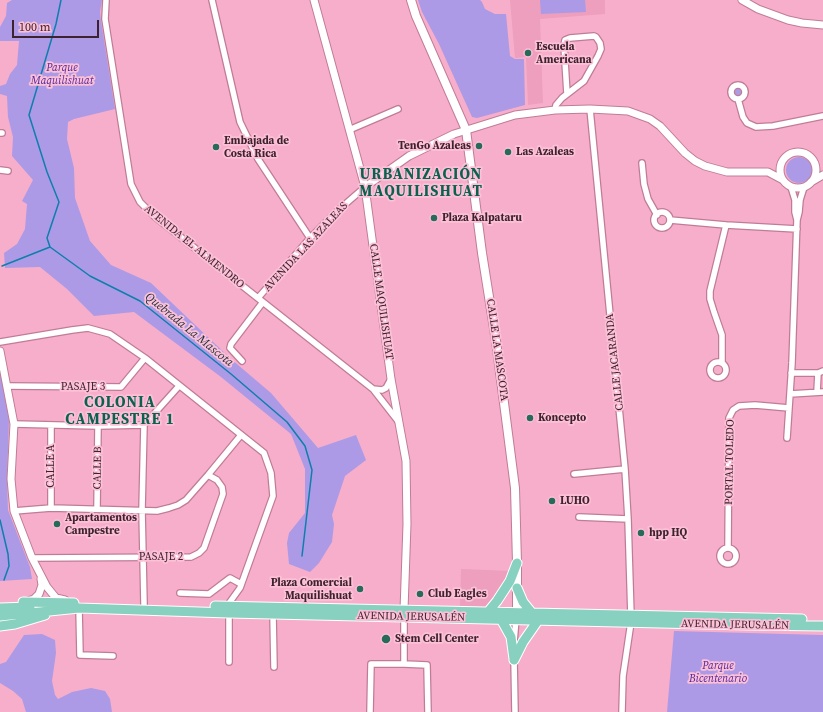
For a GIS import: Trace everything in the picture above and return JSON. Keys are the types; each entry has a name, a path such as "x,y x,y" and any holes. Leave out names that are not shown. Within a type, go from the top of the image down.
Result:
{"main road":[{"name":"CALLE LA MASCOTA","path":"411,0 416,16 466,130 482,253 512,457 515,488 517,616"},
{"path":"488,612 498,601 510,582 517,564"},
{"path":"517,588 523,602 532,612"},
{"path":"0,602 77,605"},
{"name":"AVENIDA JERUSALÉN","path":"0,608 144,604 273,614 488,612 539,619 823,620"},
{"name":"AVENIDA JERUSALÉN","path":"0,616 67,608 77,605 175,610 404,613 501,619 532,612 631,619 823,626"},
{"path":"0,626 15,624 67,608"},
{"path":"501,619 511,637 514,660"},
{"path":"514,660 523,642 539,619"}],"street":[{"name":"AVENIDA EL ALMENDRO","path":"106,0 105,19 131,184 140,202 154,216 373,389 398,421"},
{"path":"212,0 240,122 258,159 310,238"},
{"name":"CALLE MAQUILISHUAT","path":"314,0 365,187 391,379 406,461 408,494 404,664"},
{"path":"742,0 758,9 788,20 823,25"},
{"path":"555,110 556,105 567,94 584,81 601,49 600,43 596,37 570,38 565,40 567,94"},
{"path":"738,100 743,117 748,123 756,127 778,126 823,116"},
{"path":"349,130 398,109"},
{"name":"AVENIDA LAS AZALEAS","path":"258,298 310,238 335,213 365,187 409,156 443,139 466,130 515,115 555,110 590,109 628,111 650,119 660,126 685,153 695,161 705,166 727,172 768,172 782,180"},
{"name":"CALLE JACARANDA","path":"590,109 625,469 628,519 631,619 623,676 622,712"},
{"path":"768,172 791,154 799,152 823,166"},
{"path":"783,160 780,172 782,180 791,187 804,187 823,175"},
{"path":"811,182 814,178 816,170 812,160"},
{"path":"642,163 644,184 648,199 656,215 654,221 658,227 666,227 670,220"},
{"path":"0,170 8,172"},
{"path":"791,187 794,196 797,220"},
{"path":"786,438 790,394 796,229 800,200 804,187"},
{"path":"656,215 659,213 664,213 670,220"},
{"path":"670,220 796,229"},
{"path":"722,363 722,335 710,298 710,292 726,225"},
{"path":"242,361 230,348 231,344 263,302"},
{"path":"0,342 88,328 110,334 145,358 264,453 271,473 273,496 241,584 228,610 229,662"},
{"path":"0,351 14,424 11,479 14,511 32,558 47,587 56,598 77,605 80,655 113,656"},
{"name":"PASAJE 3","path":"7,386 121,387 145,358"},
{"path":"790,394 820,392 820,372 791,373"},
{"path":"373,389 382,390 386,388 391,379"},
{"path":"144,604 142,510 144,425 179,386"},
{"name":"PORTAL TOLEDO","path":"728,548 730,418 733,410 739,406 755,405 789,408"},
{"path":"14,424 98,426 144,425"},
{"name":"CALLE A","path":"51,425 51,508"},
{"name":"CALLE B","path":"97,509 98,426"},
{"path":"14,511 51,508 157,511 178,504 186,500 241,435"},
{"path":"574,474 625,469"},
{"name":"PASAJE 2","path":"32,558 191,557 199,553 204,548 223,494 222,487 217,480 208,475"},
{"path":"579,517 628,519"},
{"path":"22,602 34,599 39,594 42,585 40,572"},
{"path":"180,593 209,594 230,578 241,584"},
{"path":"273,614 274,667"},
{"name":"CALLE LA MASCOTA","path":"515,712 514,639 517,616"},
{"path":"370,712 371,664 427,665 428,712"}],"shaded area":[{"name":"Escuela Americana","path":"510,0 605,0 605,14 540,19 543,103 528,105 526,57 515,58"},
{"path":"461,569 511,571 484,608 460,607"}],"green space":[{"name":"Parque Maquilishuat","path":"12,0 102,0 100,12 101,21 115,109 74,119 68,122 67,139 74,168 75,198 90,241 111,265 151,283 231,359 271,393 318,448 356,435 366,460 345,476 332,515 334,524 332,542 319,563 310,572 289,564 287,543 289,533 305,513 305,469 291,434 221,377 134,312 94,316 67,289 40,267 5,268 4,253 17,244 25,229 27,204 22,201 33,180 12,156 13,137 8,117 7,96 0,94 0,86 6,84 10,74 17,65 19,41 0,41 0,27 6,16 7,3"},
{"path":"418,0 480,0 485,9 495,14 506,14 510,56 515,59 524,59 525,105 477,118 472,117 439,44 422,12"},
{"path":"540,0 585,0 586,12 541,14"},
{"path":"737,87 742,92 737,97 732,92"},
{"path":"799,157 808,161 812,170 808,179 799,183 790,179 786,170 790,161"},
{"path":"0,372 9,420 7,480 8,510 30,567 32,579 0,581"},
{"name":"Parque Bicentenario","path":"674,631 823,635 823,712 667,712"},
{"path":"42,634 55,640 56,653 52,681 55,695 58,699 72,692 91,688 105,691 110,699 112,712 26,712 22,699 0,683 0,664 6,662 24,635"}],"waterway":[{"name":"Quebrada La Mascota","path":"61,0 56,24 29,115 47,172 59,202 47,238 50,247 90,276 140,301 231,374 287,422 305,446 312,470 302,556"},
{"path":"2,266 50,247"},
{"path":"0,520 8,554 9,566 4,580"}],"place":[{"name":"Escuela Americana","path":"528,53"},
{"name":"TenGo Azaleas","path":"479,146"},
{"name":"Embajada de Costa Rica","path":"216,147"},
{"name":"Las Azaleas","path":"508,152"},
{"name":"Plaza Kalpataru","path":"434,218"},
{"name":"Koncepto","path":"530,418"},
{"name":"LUHO","path":"552,501"},
{"name":"Apartamentos Campestre","path":"57,524"},
{"name":"hpp HQ","path":"641,533"},
{"name":"Plaza Comercial Maquilishuat","path":"360,589"},
{"name":"Club Eagles","path":"420,594"},
{"name":"Stem Cell Center","path":"386,639"}],"district":[{"name":"URBANIZACIÓN MAQUILISHUAT","path":"421,184"},
{"name":"COLONIA CAMPESTRE 1","path":"120,412"}]}
